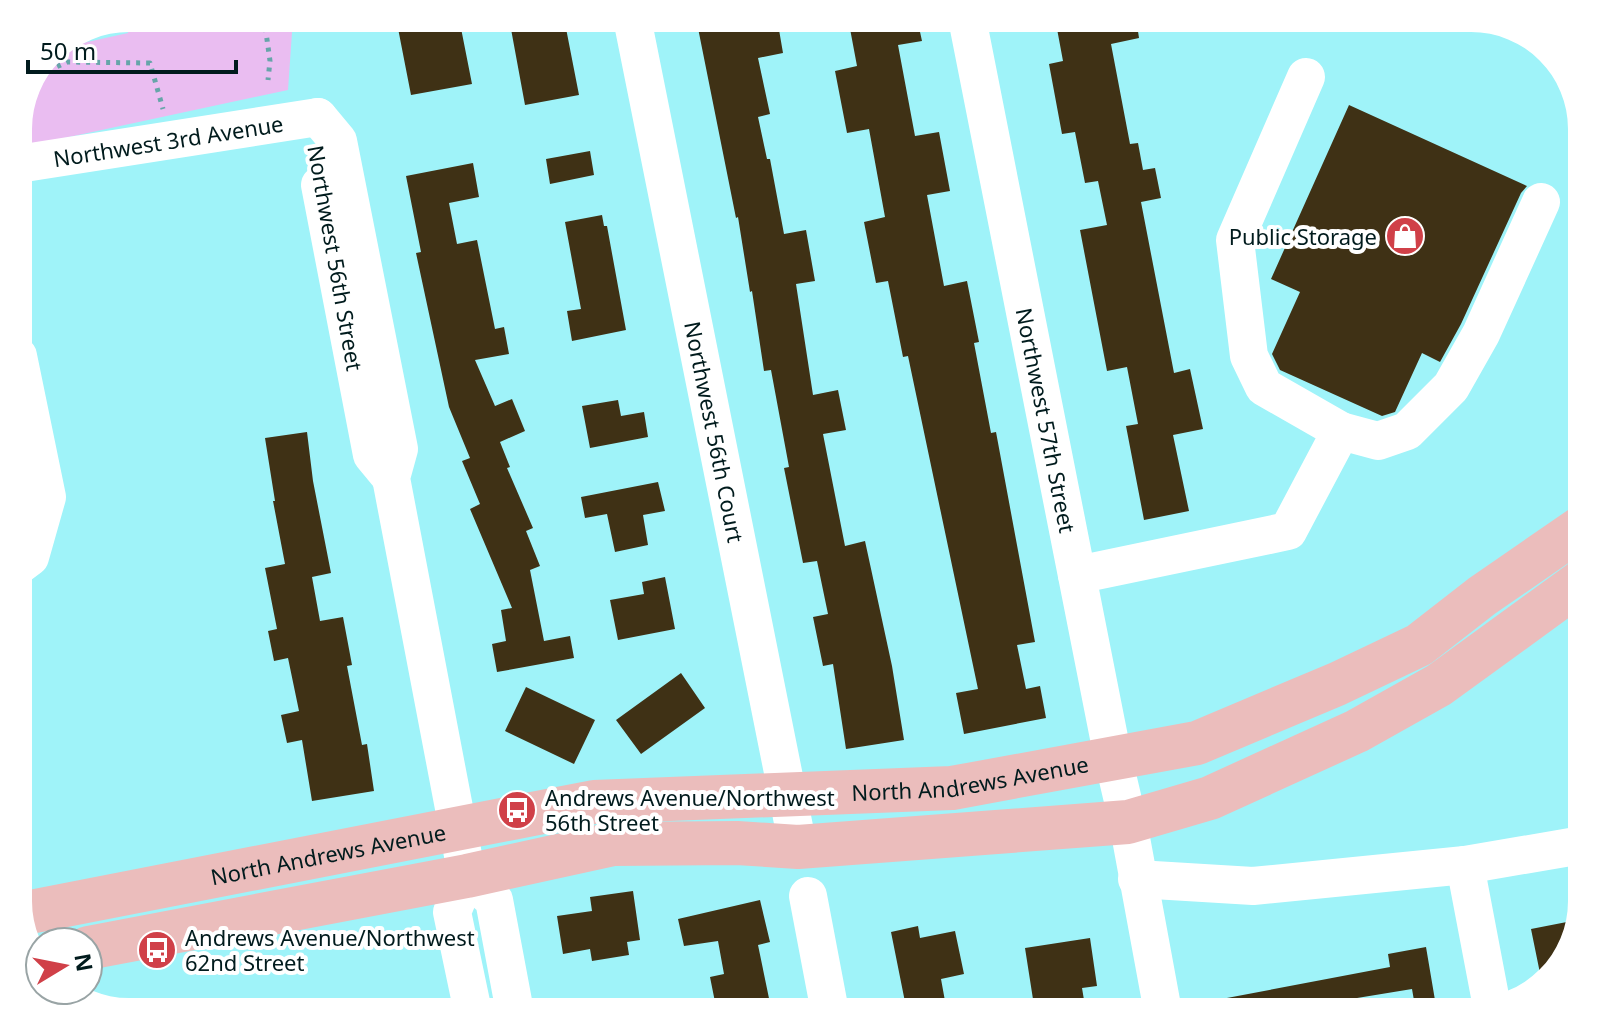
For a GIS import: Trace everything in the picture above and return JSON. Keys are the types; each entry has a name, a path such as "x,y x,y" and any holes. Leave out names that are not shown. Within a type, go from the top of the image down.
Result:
{"main road":[{"name":"North Andrews Avenue","path":"33,912 594,802 952,788 1197,743 1337,684 1419,645 1482,596 1568,537"},
{"name":"North Andrews Avenue","path":"104,945 467,876 613,844 737,843 798,847 1128,822 1210,798 1357,731 1439,685 1568,591"}],"street":[{"name":"Northwest 56th Court","path":"635,32 798,847"},
{"name":"Northwest 57th Street","path":"970,32 1160,998"},
{"path":"1306,77 1235,240 1249,356 1264,387 1341,431 1378,441 1407,431 1451,387 1481,334 1541,202"},
{"name":"Northwest 3rd Avenue","path":"32,162 318,117"},
{"name":"Northwest 56th Street","path":"318,117 338,141 399,449 391,478 467,876"},
{"path":"32,424 47,497 32,539"},
{"path":"1077,575 1288,531 1341,431"},
{"path":"1137,879 1253,886 1465,865 1568,847"},
{"path":"1465,865 1490,996"},
{"path":"470,998 452,912 467,876 494,900 512,998"},
{"path":"808,896 827,998"}],"path":[{"path":"266,32 270,61 268,80"},
{"path":"54,68 67,62 150,63 164,112"}],"shaded area":[{"path":"292,32 288,90 32,145 35,104 52,70 80,45 128,33"}],"building":[{"path":"399,32 462,32 472,84 411,95"},
{"path":"512,32 567,32 579,95 525,105"},
{"path":"699,32 779,32 783,53 758,58 770,114 758,117 767,159 770,159 784,234 806,230 815,281 796,284 813,395 838,390 846,430 823,434 845,546 865,541 892,666 904,740 846,749 833,664 823,666 813,617 828,614 817,561 803,563 784,468 789,467 771,370 764,371 752,291"},
{"path":"851,32 920,32 922,41 898,45 915,136 939,132 950,191 927,195 944,286 967,281 979,342 974,343 991,433 996,432 1035,642 1017,645 1026,689 1040,686 1046,718 964,734 956,693 978,689 908,356 903,357 888,281 876,283 864,222 885,217 869,129 847,133 835,71 857,66"},
{"path":"1058,32 1138,32 1139,38 1111,44 1130,144 1138,143 1143,170 1155,168 1161,198 1141,202 1174,373 1190,369 1203,429 1173,435 1189,511 1144,520 1126,426 1138,424 1127,367 1107,371 1080,230 1107,225 1098,181 1085,183 1075,132 1062,134 1049,64 1063,61"},
{"name":"Public Storage","path":"1349,105 1527,186 1440,362 1422,353 1395,412 1382,416 1280,370 1272,354 1300,292 1271,279"},
{"path":"590,151 594,175 550,184 546,159"},
{"path":"473,163 479,197 449,203 457,244 477,240 495,329 504,327 509,354 475,360 495,406 512,399 525,431 500,442 510,467 507,468 533,528 526,531 540,566 530,570 544,641 570,636 574,658 497,672 492,644 506,641 501,610 512,608 470,509 480,504 462,461 470,458 449,407 416,253 421,252 406,176"},
{"path":"602,215 604,226 607,226 626,330 572,341 567,311 581,309 565,222"},
{"path":"618,400 621,416 644,412 648,437 590,448 582,406"},
{"path":"307,432 331,573 312,577 320,621 343,617 352,665 347,666 362,745 367,744 374,791 312,801 302,740 287,743 281,715 299,711 288,658 274,661 268,631 277,629 265,568 285,564 265,438"},
{"path":"658,482 665,511 643,515 648,545 615,552 607,514 585,518 581,497"},
{"path":"665,577 675,629 618,640 610,600 644,594 642,582"},
{"path":"681,673 705,708 641,754 616,720"},
{"path":"526,687 595,720 574,764 505,731"},
{"path":"633,891 640,940 627,942 629,955 592,961 590,949 563,954 557,916 592,911 590,897"},
{"path":"760,900 770,942 758,945 769,998 714,998 710,977 724,974 718,941 684,946 678,919"},
{"path":"1565,922 1552,955 1539,970 1531,929"},
{"path":"918,926 920,938 955,931 964,974 941,979 944,998 904,998 891,932"},
{"path":"1090,938 1097,986 1082,988 1084,998 1033,998 1025,948"},
{"path":"1426,947 1435,998 1414,998 1412,989 1357,998 1227,998 1390,967 1388,954"}],"place":[{"name":"Public Storage","path":"1405,236"},
{"name":"Andrews Avenue/Northwest 56th Street","path":"517,810"},
{"name":"Andrews Avenue/Northwest 62nd Street","path":"157,950"}]}
